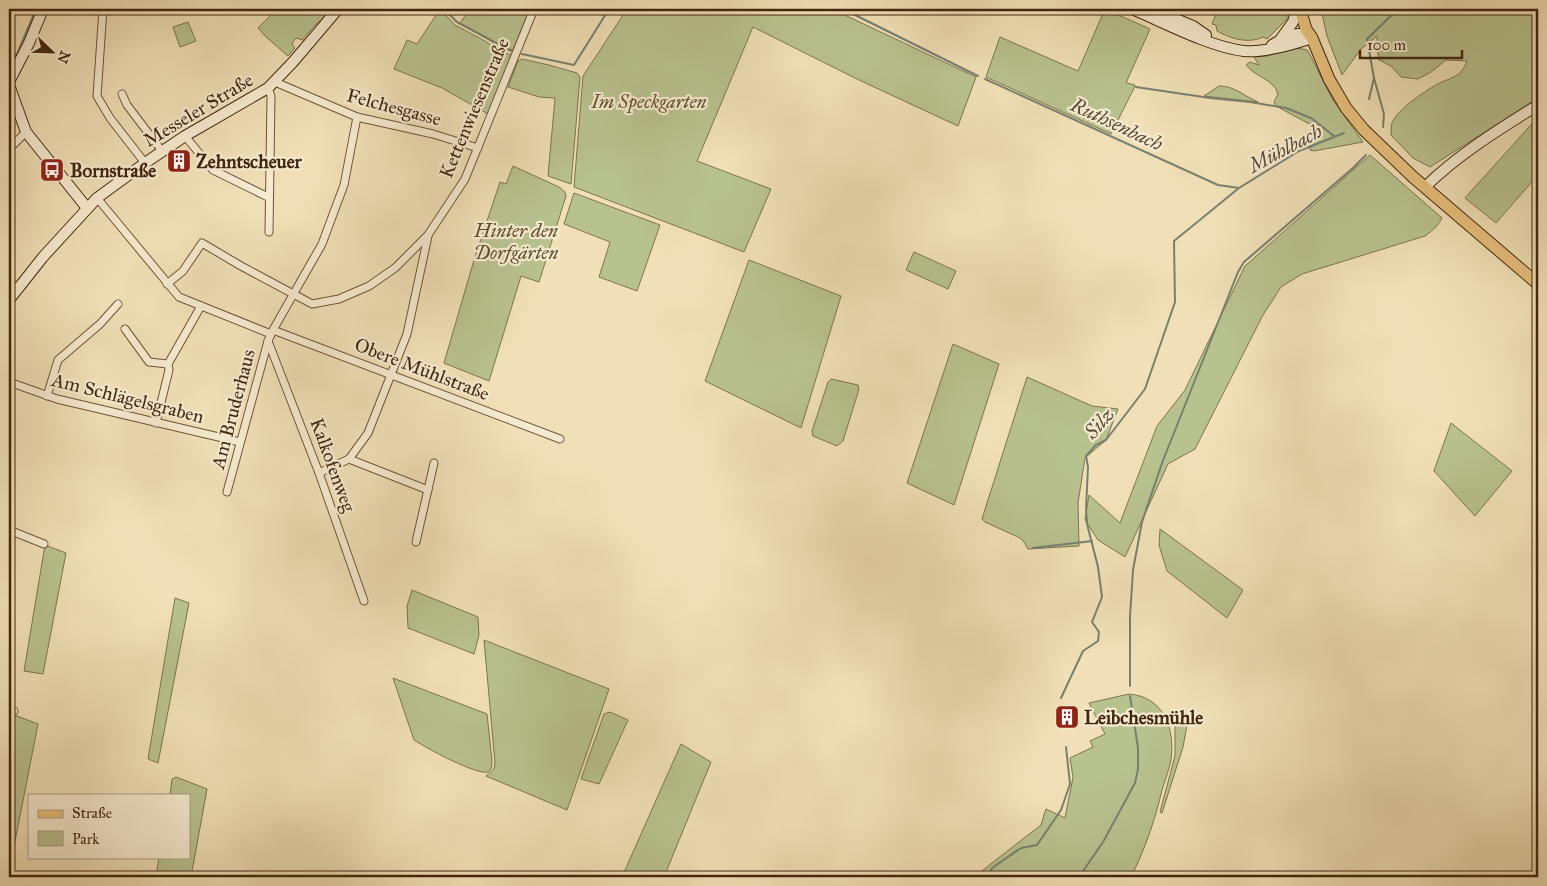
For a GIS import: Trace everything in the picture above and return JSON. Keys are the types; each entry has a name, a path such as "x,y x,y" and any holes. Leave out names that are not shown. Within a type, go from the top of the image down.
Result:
{"main road":[{"path":"1298,9 1312,38 1324,70 1346,108 1376,143 1538,284"},
{"path":"1308,9 1312,27 1312,38"}],"street":[{"path":"43,9 9,83 26,132 87,208"},
{"path":"103,9 97,96 110,118 145,163"},
{"name":"Messeler Straße","path":"9,300 97,198 162,150 271,85 338,9"},
{"name":"Kettenwiesenstraße","path":"167,284 183,271 202,243 312,304 339,299 369,286 395,268 428,235 465,179 534,9"},
{"path":"1132,9 1201,38 1236,49 1251,51 1312,38"},
{"path":"1152,9 1192,26 1219,42 1236,49"},
{"path":"1280,40 1293,22 1298,9"},
{"path":"1266,48 1296,33 1312,38"},
{"path":"269,232 271,85"},
{"name":"Felchesgasse","path":"271,85 357,117 433,134 478,148"},
{"path":"122,94 127,105 162,150"},
{"path":"1425,187 1470,148 1538,105"},
{"name":"Am Bruderhaus","path":"227,492 271,335 319,251 344,185 357,117"},
{"path":"9,150 26,132"},
{"path":"185,136 212,170 268,197"},
{"name":"Obere Mühlstraße","path":"97,198 179,298 271,335 392,375 560,439"},
{"path":"319,473 349,458 368,433 407,334 428,235"},
{"path":"9,280 16,290"},
{"path":"47,396 58,360 100,324 118,304"},
{"path":"156,423 168,364 201,306"},
{"path":"124,330 149,362 168,364"},
{"name":"Kalkofenweg","path":"271,335 364,601"},
{"name":"Am Schlägelsgraben","path":"9,382 47,396 240,442"},
{"path":"349,458 428,490"},
{"path":"416,542 434,463"},
{"path":"9,530 44,544"}],"green space":[{"path":"277,9 326,9 331,12 315,25 302,40 297,38 294,40 292,44 295,48 288,56 258,28"},
{"path":"440,9 455,25 501,52 512,55 488,114 442,88 394,69 407,40 417,44"},
{"path":"470,9 530,9 513,50 501,47 460,23"},
{"name":"Im Speckgarten","path":"627,9 832,9 976,77 958,126 859,80 753,27 697,161 771,189 744,252 574,187 583,76"},
{"path":"1105,9 1150,29 1126,83 1135,85 1134,88 1111,134 986,77 1000,37 1078,71"},
{"path":"1218,9 1260,9 1262,14 1263,9 1287,9 1287,19 1267,39 1263,37 1252,40 1240,40 1217,31 1216,25 1212,24"},
{"path":"1321,9 1538,9 1538,98 1430,167 1413,158 1391,135 1392,123 1404,107 1434,86 1457,75 1467,61 1446,60 1431,72 1418,79 1401,77 1391,66 1379,60 1377,36 1361,49 1342,75 1327,36"},
{"path":"188,22 196,41 180,47 173,27"},
{"path":"1297,48 1307,50 1333,100 1363,142 1314,151 1310,150 1311,140 1317,135 1315,127 1276,106 1274,102 1278,94 1276,89 1246,65 1250,62 1259,65 1254,57 1267,56"},
{"path":"522,59 577,73 580,77 571,184 548,176 555,98 539,97 508,87 518,61"},
{"path":"1219,86 1235,89 1258,102 1204,96"},
{"path":"1538,117 1538,175 1496,223 1465,198"},
{"path":"1370,155 1442,218 1439,223 1425,236 1302,274 1281,287 1263,315 1195,449 1168,464 1125,557 1098,540 1085,520 1089,495 1120,523 1157,426 1185,390 1245,266"},
{"name":"Hinter den Dorfgärten","path":"513,166 559,187 565,192 566,196 539,282 521,276 489,381 444,363 474,260 500,182 506,184"},
{"path":"574,193 660,225 637,291 599,277 610,242 564,224"},
{"path":"914,252 956,271 948,289 906,270"},
{"path":"749,260 841,296 801,428 705,381"},
{"path":"953,344 999,364 954,505 907,483"},
{"path":"1027,377 1092,406 1118,409 1106,440 1085,458 1078,503 1079,546 1028,549 1020,538 982,519"},
{"path":"831,379 858,385 859,389 843,441 837,446 813,436 812,431 828,382"},
{"path":"1451,423 1512,471 1475,516 1434,471"},
{"path":"1160,529 1243,590 1227,618 1167,571 1159,545"},
{"path":"45,545 66,553 43,674 24,671"},
{"path":"412,590 478,617 479,635 474,654 408,628 407,606"},
{"path":"175,598 189,603 158,763 148,759"},
{"path":"484,640 609,689 567,810 486,776 494,769 495,763"},
{"path":"393,678 487,714 492,761 491,769 488,772 482,772 462,765 414,740"},
{"path":"1129,694 1141,696 1159,708 1169,726 1172,748 1170,764 1153,823 1131,877 979,877 983,870 1041,825 1046,809 1065,818 1073,777 1070,758 1093,747 1090,741 1105,734 1089,703"},
{"path":"610,712 628,720 599,784 581,779 604,714"},
{"path":"9,713 38,724 11,862 9,861"},
{"path":"1178,721 1182,721 1187,725 1183,747 1162,813 1160,812 1175,756 1175,724"},
{"path":"681,744 711,762 664,877 622,877"},
{"path":"176,777 207,789 191,877 156,876 159,858 190,858 190,794 170,794 172,779"}],"waterway":[{"name":"Ruthsenbach","path":"10,64 18,52 36,9"},
{"name":"Ruthsenbach","path":"444,9 457,22 511,51"},
{"name":"Ruthsenbach","path":"522,54 574,65 609,9"},
{"name":"Ruthsenbach","path":"843,9 978,76"},
{"name":"Mühlbach","path":"1369,99 1374,78 1367,39 1398,9"},
{"path":"1374,78 1384,114 1383,127"},
{"name":"Ruthsenbach","path":"985,79 1218,185 1239,188"},
{"path":"1136,87 1286,108 1311,118 1334,136"},
{"name":"Silz","path":"1061,698 1083,651 1098,641 1099,632 1092,622 1102,597 1098,567 1087,524 1088,467 1086,456 1096,445 1106,440 1145,389 1175,302 1174,241 1239,188 1299,151 1344,133"},
{"path":"1130,686 1130,616 1133,570 1142,522 1162,463 1238,272 1244,262 1366,155"},
{"path":"1033,548 1092,541"},
{"path":"1079,877 1103,842 1135,783 1138,769 1138,748 1130,696"},
{"path":"988,877 992,868 1021,848 1037,845 1061,810 1070,784 1066,747"}],"place":[{"name":"Zehntscheuer","path":"179,161"},
{"name":"Bornstraße","path":"52,170"},
{"name":"Leibchesmühle","path":"1067,717"}]}
